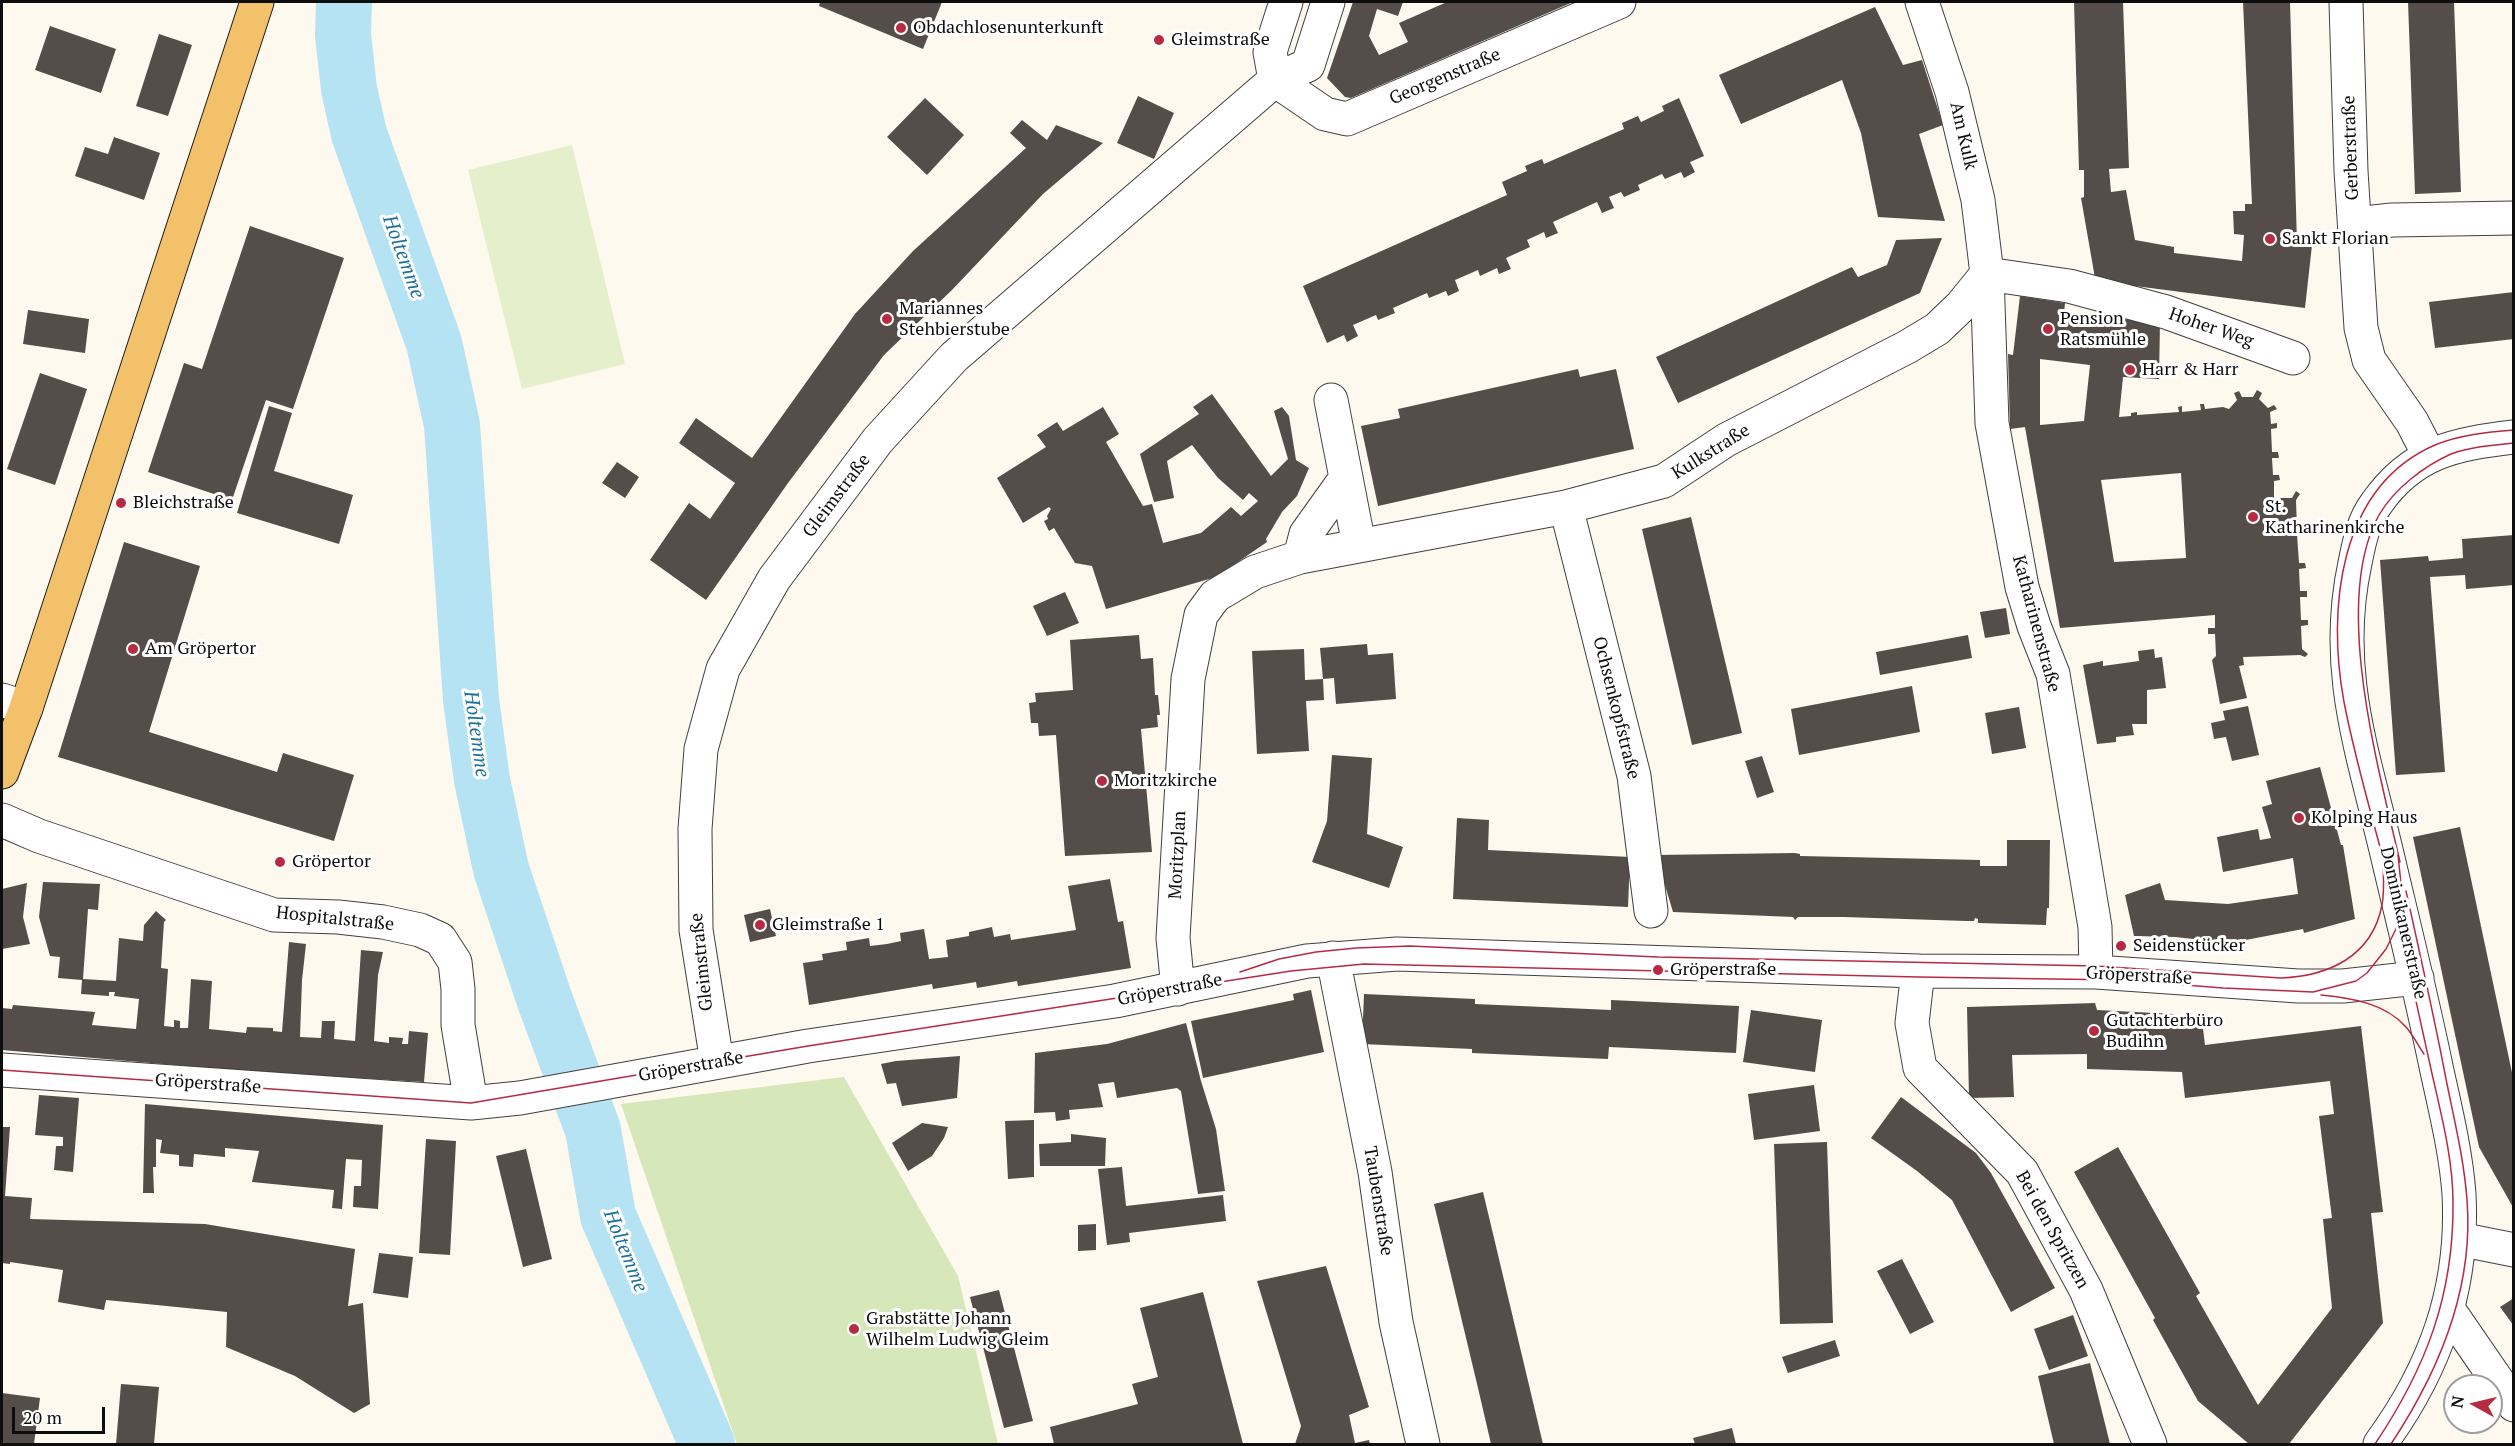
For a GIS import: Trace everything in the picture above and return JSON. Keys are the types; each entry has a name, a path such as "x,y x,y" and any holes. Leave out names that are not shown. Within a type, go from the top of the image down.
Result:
{"main road":[{"path":"2,772 14,704 257,2"}],"street":[{"path":"1275,80 1270,52 1286,2"},
{"name":"Gleimstraße","path":"717,1062 696,930 694,829 700,749 723,669 774,579 878,440 954,357 1275,80 1308,65 1328,2"},
{"name":"Georgenstraße","path":"1275,80 1325,114 1347,119 1619,2"},
{"name":"Am Kulk","path":"1922,2 1953,92 1978,200 1987,274"},
{"name":"Gerberstraße","path":"2346,2 2361,328 2367,355 2412,422 2429,455"},
{"path":"2355,224 2392,220 2514,218"},
{"name":"Hoher Weg","path":"1987,274 2069,286 2166,312 2293,357"},
{"name":"Katharinenstraße","path":"1987,274 1992,423 2022,587 2053,674 2095,927 2096,972"},
{"name":"Kulkstraße","path":"1201,615 1215,596 1255,572 1300,557 1566,507 1664,481 1726,440 1907,347 1937,329 1962,306 1987,274"},
{"path":"1331,400 1359,545"},
{"path":"2429,455 2464,444 2514,437"},
{"name":"Dominikanerstraße","path":"2380,1444 2400,1417 2430,1362 2448,1309 2459,1239 2459,1194 2453,1146 2417,978 2353,716 2345,639 2350,586 2361,537 2375,505 2403,473 2429,455"},
{"path":"1300,557 1306,534 1346,478"},
{"name":"Ochsenkopfstraße","path":"1566,507 1634,776 1651,911"},
{"name":"Moritzplan","path":"1178,989 1173,938 1186,714 1193,643 1201,615"},
{"name":"Hospitalstraße","path":"2,820 50,840 274,915 338,917 383,922 420,930 440,939 454,962 458,989 458,1025 471,1103"},
{"name":"Gröperstraße","path":"2,1070 471,1103 520,1098 808,1046 1115,1002 1307,961 1396,954 1918,971 2096,972 2298,986 2343,986 2417,978"},
{"name":"Taubenstraße","path":"1333,958 1375,1172 1396,1322 1423,1444"},
{"name":"Bei den Spritzen","path":"1918,971 1912,1023 1920,1068 2022,1172 2086,1290 2150,1444"},
{"path":"2459,1239 2514,1250"},
{"path":"2448,1309 2514,1405"}],"green space":[{"path":"572,145 625,364 522,389 468,170"},
{"path":"844,1077 958,1276 998,1444 737,1444 621,1104"}],"building":[{"name":"Obdachlosenunterkunft","path":"820,2 942,2 923,49 819,6"},
{"path":"1353,2 1403,2 1398,16 1377,9 1369,36 1379,55 1408,42 1399,23 1447,2 1573,2 1351,98 1345,97 1327,78"},
{"path":"2074,2 2123,2 2129,168 2109,169 2111,192 2126,190 2135,240 2174,247 2174,253 2242,261 2244,235 2234,234 2233,211 2245,211 2245,204 2252,204 2243,2 2290,2 2297,243 2312,245 2305,308 2104,282 2095,278 2081,198 2084,197 2084,170 2079,170"},
{"path":"2408,2 2454,2 2461,192 2415,194"},
{"path":"1875,7 1903,65 1922,60 1943,125 1919,134 1945,221 1878,217 1861,133 1842,80 1741,124 1719,75"},
{"path":"50,26 116,49 101,93 35,70"},
{"path":"159,34 192,45 168,116 136,106"},
{"path":"1138,96 1174,113 1154,159 1117,143"},
{"path":"925,98 964,135 927,175 887,137"},
{"path":"1679,98 1704,156 1690,162 1695,172 1684,178 1681,172 1665,179 1662,174 1638,185 1640,190 1624,197 1621,192 1609,197 1614,208 1602,213 1597,202 1553,222 1558,233 1546,238 1544,232 1527,240 1530,247 1506,258 1511,269 1499,274 1497,268 1480,276 1478,270 1455,280 1459,291 1448,296 1446,291 1429,298 1427,293 1393,308 1395,313 1378,320 1376,315 1353,325 1358,336 1347,342 1344,335 1327,343 1303,286 1507,195 1502,182 1527,171 1525,166 1542,159 1544,164 1624,129 1622,123 1638,116 1641,122 1664,111 1662,106"},
{"path":"1022,120 1047,140 1056,125 1103,143 1043,194 952,290 884,355 788,483 706,600 650,560 689,503 710,519 735,483 679,443 696,418 752,458 855,314 913,251 1026,148 1010,133"},
{"path":"114,137 160,153 144,200 75,176 85,147 108,154"},
{"path":"250,226 344,258 293,409 266,400 232,500 148,472 184,363 202,369"},
{"path":"1942,238 1920,293 1678,403 1656,357 1852,267 1858,277 1887,265 1896,240"},
{"path":"2514,292 2514,339 2435,348 2429,302"},
{"path":"2020,296 2065,303 2064,314 2160,322 2159,379 2123,377 2119,417 2131,416 2131,413 2137,412 2137,415 2179,412 2178,407 2182,406 2182,412 2201,410 2200,404 2204,404 2205,409 2223,407 2229,409 2237,400 2234,393 2239,391 2242,397 2253,397 2257,390 2262,393 2259,399 2268,408 2274,405 2277,409 2270,412 2271,424 2277,423 2277,428 2271,429 2272,452 2278,452 2279,458 2272,458 2273,475 2279,475 2280,480 2274,481 2274,498 2292,498 2296,491 2300,494 2296,500 2297,529 2304,528 2305,534 2297,534 2299,563 2305,563 2306,568 2299,569 2300,591 2307,591 2307,597 2300,597 2301,620 2308,620 2308,625 2301,626 2302,649 2308,654 2305,657 2300,655 2243,657 2244,665 2239,666 2247,698 2220,704 2212,660 2216,656 2215,634 2208,634 2208,628 2215,628 2215,615 2060,628 2025,427 2010,429 2008,354 2013,355","holes":["2040,359 2090,365 2084,421 2040,425","2181,473 2186,558 2114,562 2101,480"]},
{"path":"28,310 89,319 85,353 23,344"},
{"path":"1578,369 1580,377 1616,369 1634,449 1378,506 1361,426 1400,418 1398,409"},
{"path":"40,373 87,389 55,485 7,469"},
{"path":"1212,394 1271,476 1288,459 1274,411 1282,407 1289,416 1296,460 1309,468 1297,496 1282,512 1266,539 1267,542 1216,577 1106,609 1092,566 1075,563 1054,528 1049,531 1044,521 1048,519 1047,516 1051,509 1049,507 1023,523 997,478 1046,447 1037,435 1057,422 1063,431 1103,407 1119,434 1106,442 1143,506 1152,504 1163,543 1201,533 1231,507 1241,516 1258,501 1249,493 1243,500 1218,478 1192,445 1167,461 1174,498 1154,502 1140,454 1199,414 1193,407"},
{"path":"269,406 292,413 274,471 353,495 339,544 237,513"},
{"path":"617,462 639,477 625,498 602,483"},
{"path":"1691,517 1742,733 1692,745 1642,529"},
{"path":"2514,535 2514,585 2466,589 2465,575 2430,577 2445,772 2396,775 2380,560 2428,556 2429,561 2463,558 2462,539"},
{"name":"Am Gröpertor","path":"124,542 200,566 149,732 277,772 283,753 354,775 334,841 58,757"},
{"path":"1065,592 1079,623 1047,636 1033,606"},
{"path":"2006,608 2010,634 1985,638 1980,612"},
{"name":"Moritzkirche","path":"1139,635 1141,659 1153,658 1155,695 1158,695 1160,715 1157,715 1158,727 1141,729 1152,852 1065,856 1056,735 1039,736 1038,723 1031,723 1029,703 1036,702 1035,693 1073,690 1070,640"},
{"path":"1968,635 1972,658 1880,675 1876,652"},
{"path":"1367,644 1368,655 1393,653 1396,699 1336,704 1334,678 1323,679 1320,648"},
{"path":"1304,649 1305,680 1323,679 1324,700 1306,701 1309,751 1257,754 1252,651"},
{"path":"2154,649 2155,658 2162,657 2166,688 2147,690 2147,724 2132,724 2134,735 2116,737 2116,742 2097,744 2083,665 2103,661 2103,666 2139,661 2138,651"},
{"path":"1912,686 1920,732 1799,755 1791,709"},
{"path":"2248,706 2259,755 2232,761 2226,737 2214,739 2211,723 2225,720 2223,711"},
{"path":"2019,707 2026,748 1992,754 1985,713"},
{"path":"1332,755 1372,758 1367,834 1403,847 1389,888 1312,862 1327,821"},
{"path":"1762,756 1774,792 1757,798 1745,761"},
{"path":"2320,767 2341,845 2343,845 2355,919 2304,933 2303,929 2230,943 2175,937 2134,936 2125,895 2160,883 2165,900 2228,904 2298,894 2293,858 2223,872 2217,837 2258,829 2260,840 2271,838 2262,807 2272,804 2266,781"},
{"path":"1457,818 1489,820 1488,850 1630,857 1628,907 1453,899"},
{"path":"2460,827 2514,1082 2514,1209 2479,1147 2413,837"},
{"path":"2007,840 2050,840 2049,908 2047,908 2046,925 1978,923 1978,919 1975,918 1974,921 1844,917 1798,917 1795,920 1793,917 1673,912 1656,855 1795,853 1800,856 1980,860 1980,866 2007,866"},
{"path":"1110,879 1118,922 1123,921 1131,968 1018,986 1017,981 977,988 976,982 933,989 932,984 809,1005 803,963 823,960 822,954 847,950 846,942 869,938 870,946 887,944 901,941 900,933 924,929 929,959 948,957 946,940 969,936 969,932 992,927 994,937 1010,934 1011,940 1076,930 1068,886"},
{"path":"43,882 100,884 98,910 88,909 83,979 116,981 119,938 143,941 144,925 156,911 166,920 161,968 168,969 164,1026 174,1027 174,1020 180,1021 180,1028 188,1028 191,979 212,981 209,1029 246,1033 247,1027 273,1028 273,1031 282,1032 289,942 306,944 300,1037 321,1038 322,1021 335,1021 334,1039 355,1041 361,950 383,952 378,975 374,1041 389,1043 389,1037 403,1038 402,1044 408,1044 409,1031 428,1033 424,1082 243,1071 2,1050 2,1008 12,1009 13,1005 95,1012 92,1025 136,1029 139,999 114,996 115,992 109,992 109,996 81,994 82,980 58,978 60,957 50,956 39,917"},
{"path":"27,883 23,917 30,944 2,949 2,889"},
{"name":"Gleimstraße 1","path":"770,909 776,936 750,942 744,915"},
{"path":"1311,990 1324,1052 1203,1078 1191,1021 1294,1000 1293,994"},
{"path":"1364,994 1475,999 1475,1004 1611,1010 1611,1000 1739,1006 1736,1053 1609,1047 1608,1059 1472,1053 1472,1049 1362,1044"},
{"path":"2095,1003 2097,1010 2174,1014 2176,1018 2202,1020 2205,1045 2361,1026 2383,1212 2371,1213 2383,1323 2289,1444 2249,1444 2198,1401 2074,1172 2118,1147 2200,1293 2196,1296 2258,1405 2332,1308 2323,1219 2332,1218 2319,1116 2334,1114 2330,1081 2185,1098 2182,1072 2087,1069 2087,1054 2012,1055 2014,1097 1969,1098 1967,1007"},
{"path":"1751,1010 1822,1020 1815,1072 1743,1062"},
{"path":"1186,1023 1216,1129 1225,1191 1198,1194 1181,1091 1177,1088 1117,1098 1114,1082 1098,1084 1103,1107 1069,1110 1070,1119 1056,1121 1055,1112 1034,1113 1035,1053 1107,1044"},
{"path":"960,1056 957,1098 902,1106 896,1083 887,1084 881,1064 896,1061"},
{"path":"1814,1085 1820,1131 1754,1140 1748,1094"},
{"path":"39,1095 79,1098 73,1172 54,1170 56,1146 63,1146 63,1137 35,1135"},
{"path":"1901,1097 1976,1153 1991,1173 2055,1288 2011,1312 1952,1200 1871,1138"},
{"path":"145,1104 383,1125 378,1209 353,1207 354,1186 361,1186 362,1160 346,1159 342,1209 332,1208 334,1190 252,1182 259,1151 225,1148 225,1157 194,1154 193,1167 179,1166 179,1155 160,1153 162,1140 156,1139 156,1167 153,1167 154,1193 143,1193"},
{"path":"1034,1120 1034,1177 1008,1179 1005,1121"},
{"path":"922,1123 948,1127 944,1138 932,1156 908,1171 892,1143"},
{"path":"2,1127 10,1127 5,1196 32,1198 30,1219 205,1224 355,1249 348,1306 363,1303 370,1404 354,1413 295,1376 226,1347 227,1312 106,1300 104,1310 58,1302 63,1270 10,1262 10,1264 2,1263"},
{"path":"1071,1134 1106,1138 1105,1166 1040,1166 1039,1144 1071,1142"},
{"path":"426,1139 456,1141 450,1255 419,1253"},
{"path":"1827,1142 1833,1323 1780,1324 1774,1144"},
{"path":"526,1149 552,1259 523,1267 496,1156"},
{"path":"1122,1167 1126,1206 1223,1195 1226,1221 1129,1233 1130,1242 1107,1245 1098,1169"},
{"path":"1483,1192 1543,1444 1491,1444 1434,1204"},
{"path":"1096,1224 1096,1250 1078,1251 1078,1225"},
{"path":"379,1253 413,1257 408,1298 373,1293"},
{"path":"1902,1259 1934,1322 1910,1334 1877,1271"},
{"path":"1326,1266 1369,1407 1349,1415 1355,1443 1369,1440 1370,1444 1295,1444 1301,1426 1257,1281"},
{"path":"999,1290 1033,1421 1004,1428 970,1297"},
{"path":"1203,1292 1243,1444 1054,1444 1050,1427 1138,1404 1132,1384 1158,1377 1140,1308"},
{"path":"2514,1298 2514,1326 2500,1307"},
{"path":"2073,1315 2088,1356 2049,1370 2034,1329"},
{"path":"1835,1340 1840,1356 1788,1373 1782,1357"},
{"path":"2090,1363 2110,1444 2054,1444 2038,1376"},
{"path":"121,1384 159,1387 154,1444 116,1444"},
{"path":"2,1393 40,1398 34,1444 2,1444"},
{"path":"1732,1428 1736,1444 1695,1444 1693,1438"}],"waterway":[{"name":"Holtemme","path":"344,2 343,35 349,89 359,134 434,343 452,425 471,700 482,780 501,869 545,1001 593,1130 608,1216 707,1444"}],"tram line":[{"path":"2375,1444 2409,1387 2434,1329 2448,1268 2453,1202 2451,1167 2445,1131 2401,934 2344,702 2337,629 2340,591 2347,555 2359,521 2377,490 2403,464 2444,442 2474,434 2514,430"},
{"path":"2400,862 2371,734 2364,686 2359,638 2359,593 2365,551 2385,505 2401,487 2420,472 2451,454 2514,443"},
{"path":"2,1070 471,1103 808,1046 1291,971 1364,964 2121,980 2313,992 2356,981 2367,973 2386,949 2399,923 2401,912 2398,855"},
{"path":"1240,972 1279,959 1316,952 1410,946 1658,957 2095,966 2281,978 2331,968 2358,950 2369,938 2377,923 2382,905 2383,858"},
{"path":"2391,1444 2408,1417 2438,1359 2458,1297 2465,1265 2468,1233 2466,1185 2461,1154 2406,891"},
{"path":"2321,995 2356,1000 2388,1012 2406,1027 2424,1054"}],"place":[{"name":"Obdachlosenunterkunft","path":"901,28"},
{"name":"Gleimstraße","path":"1159,40"},
{"name":"Sankt Florian","path":"2270,239"},
{"name":"Mariannes Stehbierstube","path":"887,319"},
{"name":"Pension Ratsmühle","path":"2048,329"},
{"name":"Harr & Harr","path":"2130,370"},
{"name":"Bleichstraße","path":"121,503"},
{"name":"St. Katharinenkirche","path":"2253,517"},
{"name":"Am Gröpertor","path":"133,649"},
{"name":"Moritzkirche","path":"1102,781"},
{"name":"Kolping Haus","path":"2299,818"},
{"name":"Gröpertor","path":"280,862"},
{"name":"Gleimstraße 1","path":"760,925"},
{"name":"Seidenstücker","path":"2121,946"},
{"name":"Gröperstraße","path":"1658,970"},
{"name":"Gutachterbüro Budihn","path":"2094,1031"},
{"name":"Grabstätte Johann Wilhelm Ludwig Gleim","path":"854,1329"}]}
